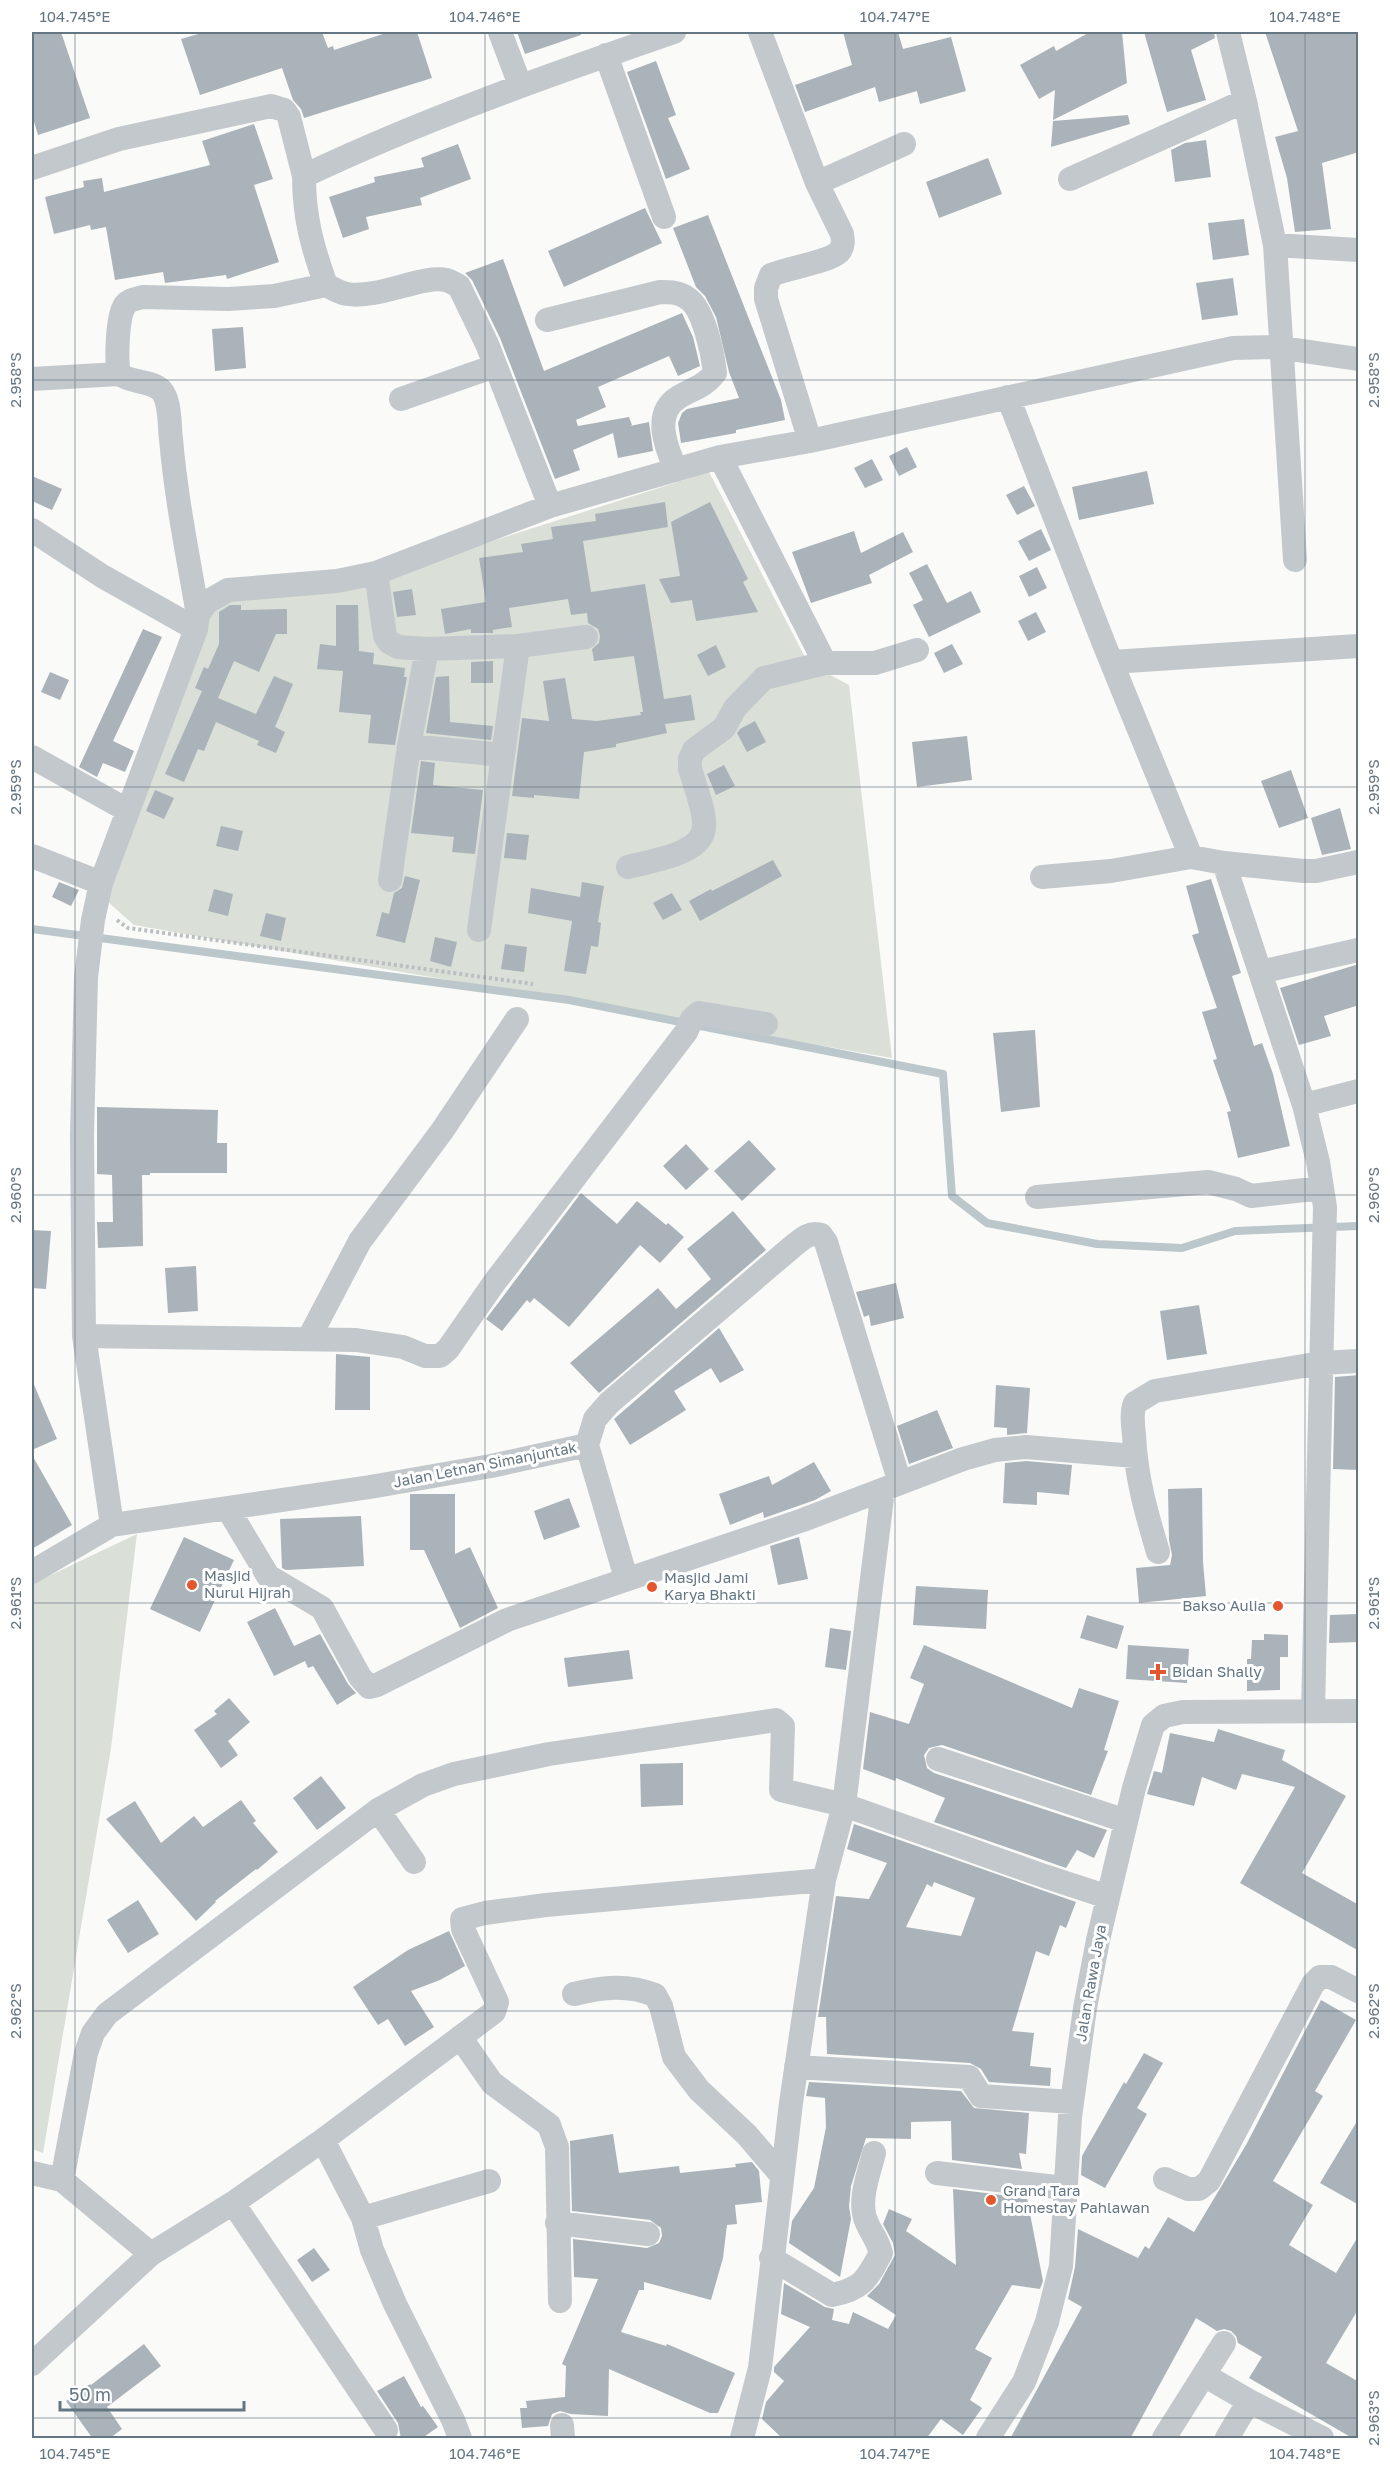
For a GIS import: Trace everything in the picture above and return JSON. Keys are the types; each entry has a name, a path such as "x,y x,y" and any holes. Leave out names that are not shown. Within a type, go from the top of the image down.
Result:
{"street":[{"path":"500,32 520,85"},
{"path":"304,176 368,146 520,85 674,32"},
{"path":"760,32 817,183 842,234 843,242 840,251 829,258 785,269 771,275 766,288 766,299 810,441"},
{"path":"1228,32 1275,245 1294,560"},
{"path":"606,55 664,217"},
{"path":"1070,179 1245,101"},
{"path":"32,168 119,139 271,106 284,110 289,117 304,176 304,210 310,243 326,285"},
{"path":"817,183 904,144"},
{"path":"1275,245 1359,250"},
{"path":"197,622 172,452 167,401 162,391 155,386 125,379 119,374 117,366 120,318 125,306 132,299 157,296 228,299 274,296 326,285 345,294 358,295 383,293 419,283 444,280 459,286 470,306 495,366 550,506"},
{"path":"547,320 660,292 678,293 690,299 699,312 713,355 714,374 707,383 677,398 666,410 663,427 666,447 676,470"},
{"path":"112,1524 84,1336 82,1135 86,976 97,902 127,810 197,622 207,602 228,590 337,581 376,573 550,506 720,458 810,441 1233,348 1248,346 1283,348 1359,359"},
{"path":"401,399 495,366"},
{"path":"32,379 119,374"},
{"path":"1008,397 1191,857"},
{"path":"720,458 825,663"},
{"path":"32,530 111,581 197,622"},
{"path":"376,573 383,626 389,642 398,647 427,649 518,646 586,637"},
{"path":"479,930 518,646"},
{"path":"1112,662 1359,646"},
{"path":"390,880 409,746 427,649"},
{"path":"628,867 686,851 703,837 705,825 690,768 690,759 694,750 724,728 735,708 764,678 825,663 875,663 917,650"},
{"path":"409,746 503,755"},
{"path":"32,756 127,810"},
{"path":"32,856 97,902"},
{"path":"1042,878 1110,871 1191,857 1224,863 1316,870 1359,862"},
{"path":"1224,863 1304,1105 1324,1198 1325,1256 1313,1710"},
{"path":"1260,972 1359,950"},
{"path":"84,1336 309,1338 382,1342 425,1356 440,1356 448,1349 494,1283 699,1013 766,1024"},
{"path":"309,1338 360,1241 442,1131 517,1018"},
{"path":"1304,1105 1359,1091"},
{"path":"1037,1197 1208,1182 1236,1189 1251,1196 1324,1198"},
{"name":"Jalan Letnan Simanjuntak","path":"32,1572 112,1524 381,1485 491,1466 587,1445 595,1419 609,1403 792,1247 815,1233 821,1235 826,1242 891,1486"},
{"path":"1158,1552 1143,1503 1135,1456 1132,1411 1135,1403 1155,1391 1321,1364 1359,1361"},
{"path":"587,1445 626,1578"},
{"path":"228,1509 268,1576 322,1608 360,1677 369,1687 507,1620 803,1520 891,1486 995,1450 1026,1447 1135,1456"},
{"path":"742,2439 760,2368 771,2258 796,2067 824,1880 844,1805 891,1486"},
{"name":"Jalan Rawa Jaya","path":"988,2439 1024,2382 1047,2322 1061,2266 1072,2102 1085,2008 1126,1821 1153,1725 1164,1716 1183,1712 1359,1711"},
{"path":"62,2180 86,2053 93,2032 107,2014 378,1810 423,1785 454,1774 549,1754 773,1720 780,1721 783,1726 781,1790 844,1805 1108,1897"},
{"path":"938,1759 1126,1821"},
{"path":"378,1810 414,1862"},
{"path":"32,2364 151,2253 233,2203 323,2140 494,2012 497,2002 463,1929 461,1922 465,1918 546,1905 824,1880"},
{"path":"1165,2178 1188,2189 1199,2189 1209,2181 1313,1984 1320,1977 1331,1977 1359,1991"},
{"path":"574,1994 597,1989 635,1987 655,1995 661,2006 674,2057 699,2090 747,2135 782,2176"},
{"path":"460,2037 492,2083 549,2126 557,2147 560,2301"},
{"path":"796,2067 969,2077 981,2096 1072,2102"},
{"path":"323,2140 363,2218 372,2250 390,2293 453,2420 460,2439"},
{"path":"771,2258 832,2295 850,2291 866,2280 881,2253 877,2238 866,2223 863,2205 874,2153"},
{"path":"32,2173 62,2180 151,2253"},
{"path":"937,2173 1065,2188"},
{"path":"363,2218 489,2181"},
{"path":"233,2203 386,2430"},
{"path":"557,2223 648,2234"},
{"path":"1164,2439 1224,2343"},
{"path":"1204,2375 1322,2439"},
{"path":"1227,2439 1249,2401"}],"path":[{"path":"97,902 128,928 533,984"}],"shaded area":[{"path":"709,472 808,663 849,685 892,1058 134,925 100,895 214,598 370,580"},
{"path":"137,1534 111,1748 43,2153 32,2149 32,1584"}],"building":[{"path":"32,32 61,32 90,118 38,135 32,115"},
{"path":"205,32 322,32 328,48 333,46 334,50 389,32 417,32 432,78 304,118 301,109 293,100 282,68 200,95 181,39"},
{"path":"517,32 580,32 581,35 525,54"},
{"path":"843,32 898,32 903,49 951,37 966,91 920,104 917,91 879,102 875,87 805,112 795,85 852,65"},
{"path":"1090,32 1122,32 1127,83 1053,120 1055,90 1039,99 1020,65 1054,46 1056,51"},
{"path":"1144,32 1214,32 1215,38 1191,50 1206,100 1167,112"},
{"path":"1265,32 1359,32 1359,152 1322,163 1331,229 1295,232 1287,178 1275,137 1298,131"},
{"path":"656,61 676,115 668,118 690,169 666,179 627,72"},
{"path":"1128,115 1130,124 1051,147 1053,121"},
{"path":"254,124 273,179 254,185 279,262 227,279 226,275 165,283 163,272 115,280 106,227 91,230 90,225 54,234 45,197 84,187 83,181 102,178 104,192 210,165 202,141"},
{"path":"1206,140 1211,177 1175,182 1171,150 1185,143"},
{"path":"458,144 471,179 420,198 422,205 366,217 369,229 343,238 329,197 375,182 374,177 424,167 421,158"},
{"path":"988,158 1002,194 939,218 926,182"},
{"path":"645,208 662,243 564,287 548,251"},
{"path":"708,215 781,400 785,420 736,430 736,433 681,443 678,423 682,413 687,409 739,398 729,372 716,317 705,296 696,287 673,228"},
{"path":"1244,219 1249,255 1213,260 1208,223"},
{"path":"503,259 544,371 682,313 693,337 700,366 678,376 669,356 598,387 606,407 576,420 578,426 629,417 632,425 630,426 649,422 653,451 618,458 613,433 573,450 580,470 555,479 500,338 472,280 465,273"},
{"path":"1233,278 1238,315 1202,320 1196,283"},
{"path":"243,327 246,368 215,371 212,329"},
{"path":"907,447 917,467 899,476 889,456"},
{"path":"872,459 883,480 865,488 854,468"},
{"path":"1147,471 1154,504 1079,520 1072,487"},
{"path":"32,476 62,489 52,510 32,501"},
{"path":"1024,486 1035,506 1017,515 1006,495"},
{"path":"665,502 668,527 583,541 591,592 645,584 664,699 691,695 695,720 665,724 667,733 616,744 616,747 584,752 579,799 534,795 534,798 512,796 522,718 549,721 543,681 565,678 572,719 597,721 641,715 640,712 643,712 634,656 594,661 592,649 599,643 598,629 588,623 587,613 571,615 568,599 509,608 512,627 493,630 493,633 471,633 471,629 445,634 441,609 486,602 479,558 523,552 521,544 553,539 551,527 596,521 595,514"},
{"path":"710,502 748,579 743,582 758,612 696,621 692,600 671,603 659,579 680,576 671,522"},
{"path":"1041,529 1051,550 1029,561 1018,541"},
{"path":"854,531 861,553 903,532 913,552 869,575 872,583 811,603 792,552"},
{"path":"927,564 947,603 971,591 981,612 929,637 913,605 923,600 909,573"},
{"path":"1037,567 1047,588 1029,597 1019,576"},
{"path":"412,589 416,615 397,617 393,592"},
{"path":"230,605 241,605 241,610 287,609 287,634 276,634 259,672 234,661 218,698 256,714 274,676 293,684 275,727 285,732 276,753 257,745 259,741 216,722 204,751 198,749 184,782 165,774 202,691 195,688 204,667 208,669 219,644 219,612"},
{"path":"336,605 358,605 359,651 374,653 373,664 405,668 404,677 407,677 395,745 368,743 371,715 339,712 343,671 317,669 320,644 336,646"},
{"path":"1036,612 1046,632 1028,641 1018,621"},
{"path":"143,629 162,637 113,741 134,751 125,772 103,763 97,777 79,767"},
{"path":"952,644 963,664 944,673 934,653"},
{"path":"716,645 726,667 708,676 697,655"},
{"path":"493,661 493,683 471,683 471,662"},
{"path":"50,672 69,680 60,700 41,692"},
{"path":"449,676 450,722 493,726 491,740 426,733 436,677"},
{"path":"755,721 766,742 747,752 737,733"},
{"path":"967,736 972,780 917,787 912,742"},
{"path":"421,761 435,763 433,785 483,790 475,854 452,852 454,837 411,833"},
{"path":"724,765 735,786 716,795 707,774"},
{"path":"1291,770 1308,818 1279,828 1261,781"},
{"path":"155,790 174,798 164,819 146,811"},
{"path":"1340,808 1351,849 1322,855 1311,818"},
{"path":"221,826 243,831 238,851 216,846"},
{"path":"507,833 529,835 526,860 504,858"},
{"path":"773,860 782,876 700,921 689,901"},
{"path":"405,876 420,880 405,943 376,936 382,912 389,914 394,893 402,888"},
{"path":"1211,879 1241,973 1232,976 1254,1046 1262,1043 1273,1074 1290,1146 1238,1158 1227,1112 1231,1111 1213,1060 1217,1059 1202,1012 1217,1008 1192,935 1199,933 1186,886"},
{"path":"59,882 79,890 71,906 52,897"},
{"path":"582,882 604,886 598,922 601,923 598,947 591,946 586,974 564,971 572,921 528,913 531,888 580,897"},
{"path":"214,889 233,894 228,916 208,911"},
{"path":"672,893 682,910 663,920 653,903"},
{"path":"266,913 286,918 281,941 260,936"},
{"path":"435,937 457,942 451,967 430,961"},
{"path":"505,944 527,947 524,972 501,969"},
{"path":"1359,964 1359,1005 1324,1016 1331,1036 1299,1045 1280,988"},
{"path":"1035,1030 1040,1107 1001,1112 993,1033"},
{"path":"97,1107 218,1110 217,1143 227,1143 227,1173 150,1173 150,1175 142,1175 143,1246 98,1248 97,1222 113,1222 112,1175 97,1174"},
{"path":"749,1140 776,1169 742,1201 714,1171"},
{"path":"686,1144 709,1169 686,1190 663,1166"},
{"path":"581,1193 617,1224 637,1201 684,1237 660,1263 640,1245 569,1327 534,1298 530,1303 527,1300 502,1331 486,1319"},
{"path":"733,1211 766,1250 599,1393 570,1363 658,1288 676,1309 711,1279 687,1249"},
{"path":"32,1230 51,1231 46,1289 32,1288"},
{"path":"196,1266 198,1311 168,1313 165,1268"},
{"path":"896,1283 904,1318 871,1326 869,1315 864,1317 856,1292"},
{"path":"1199,1305 1207,1354 1167,1360 1160,1311"},
{"path":"719,1328 744,1370 720,1383 711,1368 674,1391 686,1410 630,1445 614,1419"},
{"path":"336,1354 370,1357 370,1410 335,1410"},
{"path":"1359,1375 1359,1470 1333,1469 1335,1377"},
{"path":"32,1380 57,1439 32,1450"},
{"path":"996,1385 1030,1388 1027,1433 1007,1435 1007,1428 994,1427"},
{"path":"937,1410 953,1448 909,1464 897,1426"},
{"path":"32,1455 72,1525 32,1549"},
{"path":"1026,1461 1072,1465 1069,1495 1037,1492 1037,1505 1003,1503 1005,1463"},
{"path":"814,1462 831,1491 815,1500 764,1518 763,1512 730,1525 719,1494 769,1476 772,1485"},
{"path":"1202,1488 1206,1596 1139,1603 1136,1568 1170,1565 1172,1555 1169,1540 1168,1489"},
{"path":"410,1494 455,1494 455,1554 470,1547 498,1608 460,1628 424,1550 410,1550"},
{"path":"569,1498 580,1527 544,1540 534,1511"},
{"path":"361,1516 364,1566 286,1570 282,1568 280,1519"},
{"name":"Masjid Nurul Hijrah","path":"184,1537 234,1560 200,1632 150,1609"},
{"path":"799,1537 808,1579 778,1585 770,1546"},
{"path":"916,1586 988,1590 986,1629 913,1625"},
{"path":"275,1608 294,1646 320,1634 348,1684 356,1693 337,1705 313,1666 308,1668 305,1661 274,1676 247,1622"},
{"path":"1359,1614 1359,1642 1329,1643 1330,1615"},
{"path":"1087,1615 1124,1626 1117,1649 1080,1638"},
{"path":"830,1628 851,1631 846,1670 825,1667"},
{"path":"1264,1634 1288,1635 1288,1657 1280,1657 1280,1690 1247,1691 1247,1659 1251,1659 1252,1640 1264,1640"},
{"path":"924,1645 1072,1708 1079,1688 1119,1701 1104,1750 1108,1751 1091,1795 942,1745 929,1748 924,1755 927,1768 934,1773 1107,1830 1094,1858 1077,1850 1066,1868 934,1822 945,1798 896,1778 895,1781 863,1769 870,1712 909,1724 924,1684 910,1678"},
{"path":"1128,1645 1189,1649 1187,1683 1126,1679"},
{"path":"629,1650 633,1679 568,1687 564,1658"},
{"path":"229,1698 250,1722 228,1741 238,1755 221,1768 194,1730 217,1714 214,1711"},
{"path":"1218,1729 1285,1750 1282,1760 1346,1796 1302,1873 1359,1905 1359,1951 1240,1883 1295,1787 1242,1774 1236,1790 1202,1777 1194,1806 1147,1794 1154,1771 1162,1773 1170,1733 1214,1742"},
{"path":"683,1763 683,1805 641,1807 640,1764"},
{"path":"321,1776 346,1808 317,1830 293,1798"},
{"path":"241,1800 256,1821 253,1823 278,1852 215,1901 196,1921 106,1819 135,1801 161,1843 194,1816 203,1827"},
{"path":"854,1824 1076,1902 1066,1928 1060,1925 1049,1956 1036,1951 1012,2031 1034,2033 1030,2066 1051,2068 1050,2086 989,2082 981,2069 970,2063 827,2054 826,2017 818,2017 836,1896 869,1899 887,1863 847,1849","holes":["934,1882 975,1898 961,1936 906,1927 927,1884 932,1887"]},
{"path":"138,1900 159,1934 128,1953 107,1920"},
{"path":"449,1931 465,1966 440,1980 411,1991 434,2027 405,2046 388,2019 378,2025 353,1987 408,1950"},
{"path":"1321,2000 1356,2020 1315,2091 1323,2096 1273,2181 1313,2205 1289,2245 1336,2273 1359,2235 1359,2308 1326,2363 1359,2382 1359,2439 1354,2439 1249,2378 1262,2357 1238,2343 1231,2331 1224,2329 1217,2331 1196,2318 1130,2439 1010,2439 1082,2307 1068,2299 1075,2267 1078,2229 1138,2258 1145,2246 1149,2249 1168,2217 1194,2232 1246,2145"},
{"path":"1144,2053 1163,2063 1137,2108 1147,2114 1105,2188 1081,2175 1082,2156 1124,2082 1126,2084"},
{"path":"809,2082 961,2091 974,2108 1029,2113 1026,2154 1019,2153 1022,2169 952,2160 951,2121 911,2122 911,2139 866,2138 851,2186 849,2206 851,2219 840,2277 789,2243 792,2221 814,2188 826,2127 825,2098 806,2096"},
{"path":"1359,2118 1359,2205 1320,2183"},
{"path":"613,2134 619,2173 679,2166 680,2173 736,2167 735,2164 752,2162 759,2171 762,2202 735,2205 737,2224 727,2225 723,2258 711,2300 644,2282 644,2290 639,2290 621,2332 666,2346 667,2344 735,2373 718,2413 710,2413 609,2369 608,2416 571,2414 560,2411 552,2414 548,2426 522,2428 520,2408 527,2408 526,2401 565,2397 566,2366 562,2364 598,2279 574,2277 573,2239 647,2248 659,2243 662,2236 661,2228 650,2220 572,2211 570,2141"},
{"path":"953,2189 1027,2198 1043,2281 1040,2289 1012,2285 975,2349 992,2358 970,2400 982,2408 963,2435 941,2419 926,2439 783,2439 762,2419 766,2402 784,2381 774,2372 774,2367 810,2327 781,2314 784,2283 825,2307 834,2309 832,2320 849,2324 853,2312 888,2329 896,2315 867,2296 879,2284 895,2255 893,2243 883,2224 889,2209 912,2219 906,2231 956,2265"},
{"path":"314,2248 330,2270 312,2282 297,2260"},
{"path":"144,2344 161,2366 107,2407 122,2429 109,2439 93,2439 66,2401 91,2385"},
{"path":"404,2376 421,2407 423,2406 438,2427 421,2439 401,2439 398,2423 377,2391"}],"waterway":[{"path":"32,929 569,1000 943,1074 952,1196 987,1223 1097,1244 1182,1248 1235,1231 1358,1226"}],"place":[{"name":"Masjid Nurul Hijrah","path":"192,1585"},
{"name":"Masjid Jami Karya Bhakti","path":"652,1587"},
{"name":"Bakso Aulia","path":"1278,1606"},
{"name":"Bidan Shally","path":"1158,1672"},
{"name":"Grand Tara Homestay Pahlawan","path":"991,2200"}]}
